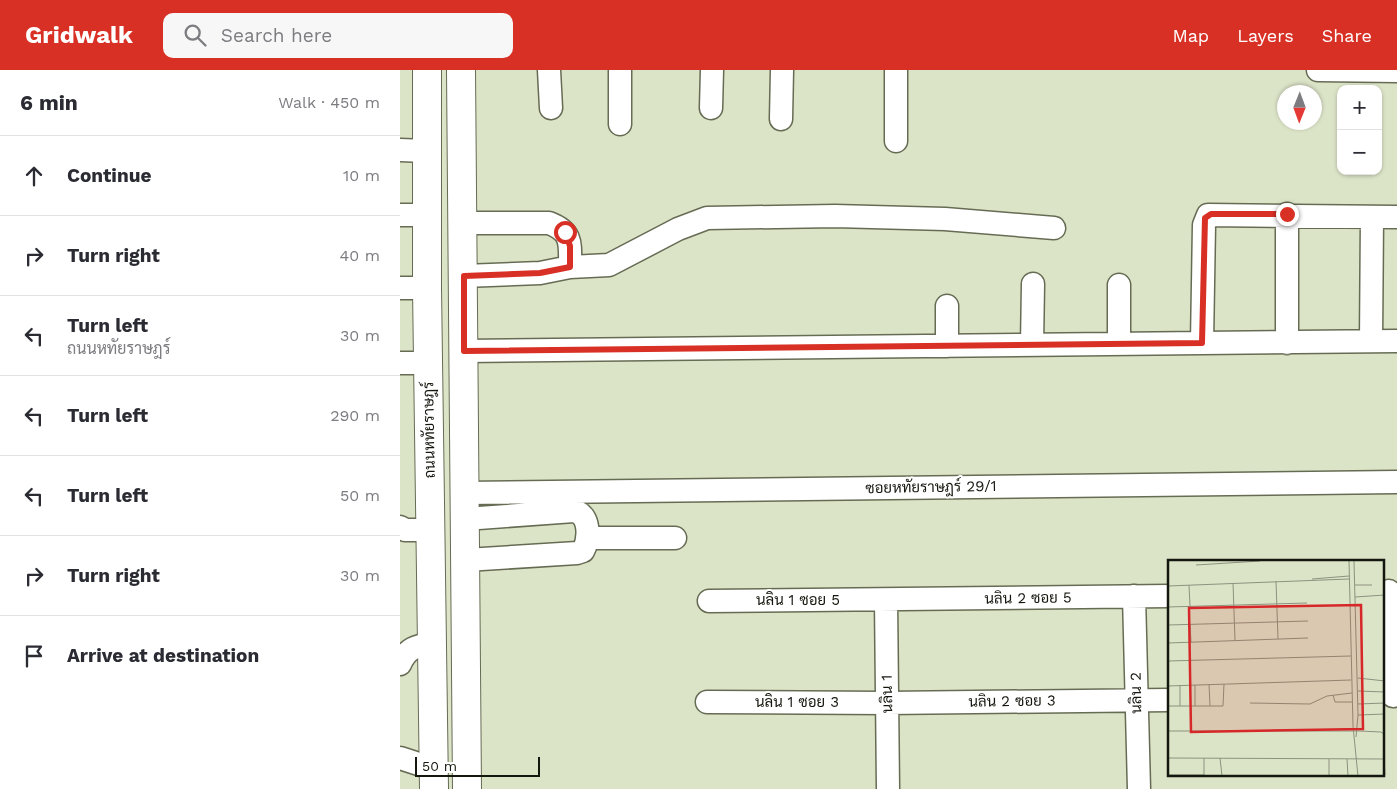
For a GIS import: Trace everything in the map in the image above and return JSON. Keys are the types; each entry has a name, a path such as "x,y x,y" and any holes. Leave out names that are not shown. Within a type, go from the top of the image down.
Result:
{"main road":[{"name":"ถนนหทัยราษฎร์","path":"427,70 413,150 413,215 427,288 434,779"},
{"path":"461,70 467,789"}],"street":[{"path":"549,70 551,108"},
{"path":"620,70 620,124"},
{"path":"711,108 712,70"},
{"path":"782,70 782,119"},
{"path":"896,70 896,141"},
{"path":"1318,70 1397,71"},
{"path":"1202,343 1205,218 1211,214 1397,217"},
{"path":"1287,214 1287,343"},
{"path":"464,276 540,273 570,267 609,265 678,229 707,218 835,216 945,219 1054,228"},
{"path":"1371,340 1372,217"},
{"path":"463,223 549,223 559,226 569,238 570,267"},
{"path":"1032,345 1033,284"},
{"path":"1118,344 1119,285"},
{"path":"400,288 427,288"},
{"path":"947,306 947,346"},
{"path":"464,351 1287,343 1397,340"},
{"path":"400,363 428,363"},
{"name":"ซอยหทัยราษฎร์ 29/1","path":"465,506 1397,482"},
{"path":"465,506 582,512 585,516 587,538 583,551 577,553 466,560"},
{"path":"400,527 405,530 431,530"},
{"path":"587,538 675,538"},
{"path":"1390,592 1391,696"},
{"name":"นลิน 2","path":"1134,596 1139,789"},
{"name":"นลิน 2 ซอย 5","path":"886,600 1168,596"},
{"name":"นลิน 1 ซอย 5","path":"709,601 886,600"},
{"name":"นลิน 1","path":"886,600 888,789"},
{"path":"400,664 409,650 433,642"},
{"name":"นลิน 2 ซอย 3","path":"887,703 1168,700"},
{"name":"นลิน 1 ซอย 3","path":"707,702 887,703"},
{"path":"400,758 434,779"}],"route":[{"path":"565,232 569,238 570,267 540,273 464,276 464,351 1202,343 1205,218 1211,214 1287,214"}]}
